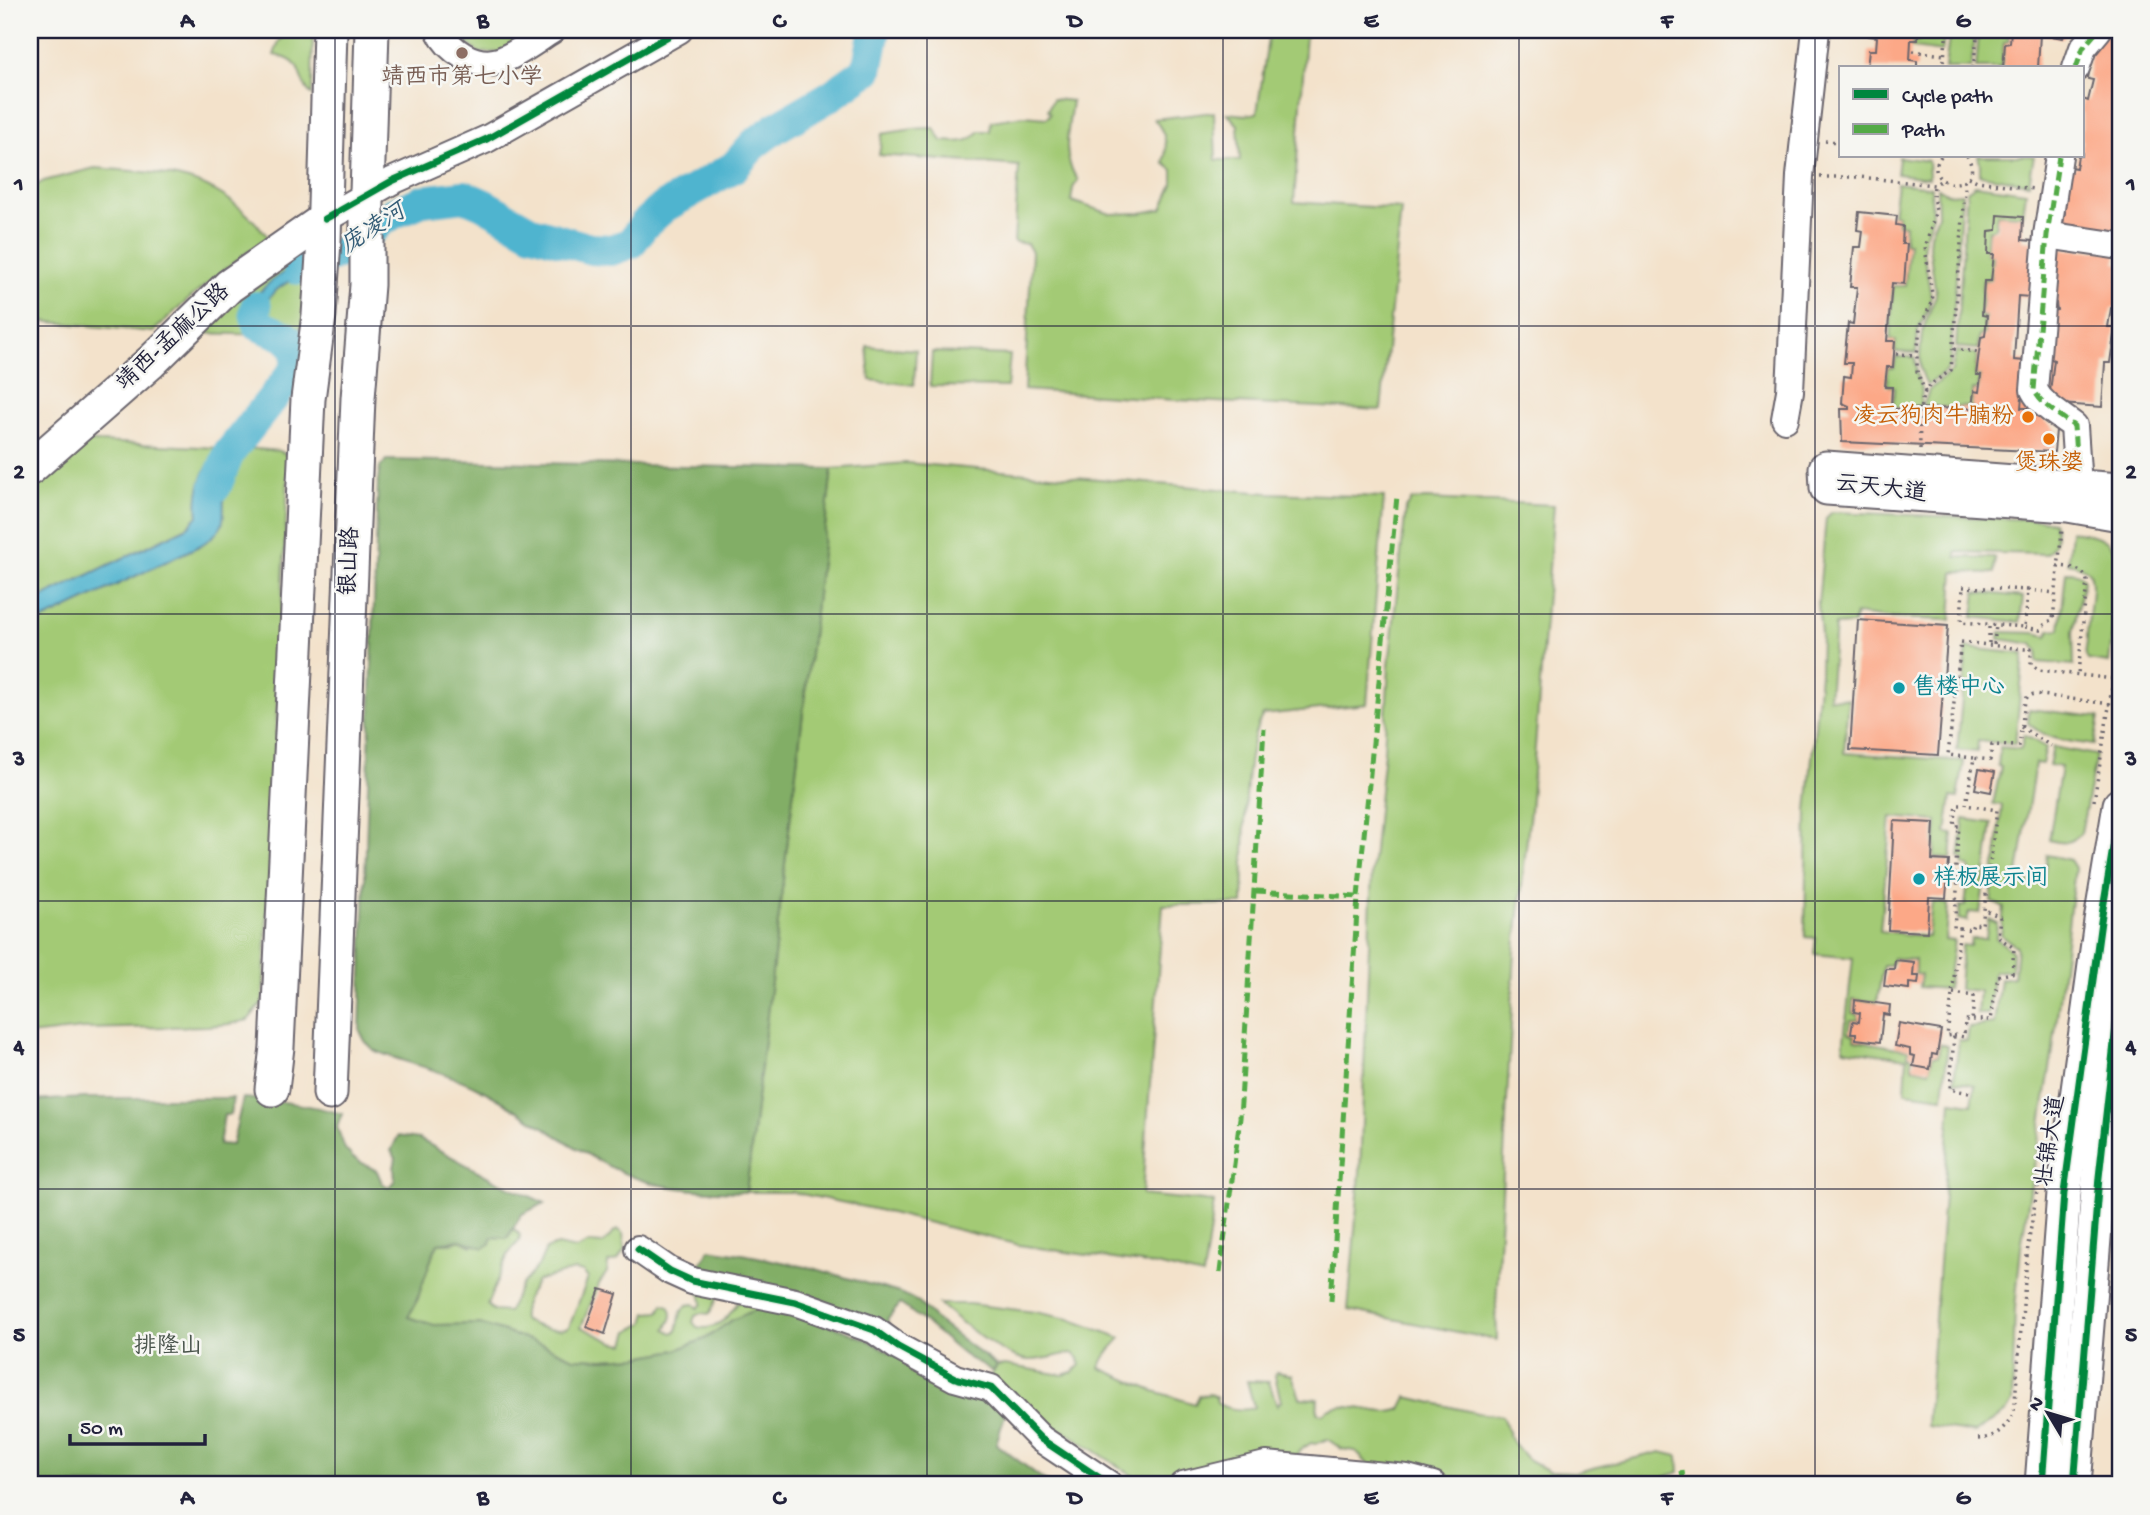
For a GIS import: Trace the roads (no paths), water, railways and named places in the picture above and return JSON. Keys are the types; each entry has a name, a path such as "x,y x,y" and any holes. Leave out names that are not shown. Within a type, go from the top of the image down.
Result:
{"main road":[{"path":"272,1089 277,1047 309,399 325,230 330,30"},
{"name":"银山路","path":"330,1093 357,412 367,285 372,30"},
{"name":"靖西-孟麻公路","path":"30,468 150,362 229,286 325,230"},
{"name":"云天大道","path":"2120,490 1826,468 1826,488 2068,505 2120,514"},
{"name":"壮锦大道","path":"2042,1485 2064,1193 2101,921 2120,805"},
{"path":"2074,1485 2099,1177 2120,990"}],"street":[{"path":"439,30 444,39 463,56 487,62 497,62 552,30"},
{"path":"325,230 679,30"},
{"path":"1785,419 1790,391 1800,176 1816,30"},
{"path":"2077,66 2083,48 2098,30"},
{"path":"2059,158 2047,235 2034,390 2048,408 2074,426 2077,471"},
{"path":"2047,235 2120,246"},
{"path":"638,1249 670,1272 692,1281 795,1302 874,1330 898,1347 955,1378 991,1388 1041,1439 1110,1485"},
{"path":"1183,1485 1266,1465 1407,1478 1433,1485"}],"water":[{"path":"307,260 306,271 275,291 262,313 263,322 289,334 272,335 253,326 249,310 259,293 281,274"},
{"path":"219,448 245,448 228,478 222,524 215,535 201,545 30,626 30,603 188,527 198,516 201,480"}],"waterway":[{"name":"庞凌河","path":"299,269 354,247 380,222 394,213 422,201 464,196 532,232 591,249 611,250 631,243 644,225 664,207 734,167 754,144 777,127 832,95 867,70 875,30"},
{"name":"庞凌河","path":"216,486 229,453 296,369 298,349 284,336 258,325 256,307"}],"place":[{"name":"靖西市第七小学","path":"462,53"},
{"name":"凌云狗肉牛腩粉","path":"2028,417"},
{"name":"煲珠婆","path":"2049,439"},
{"name":"售楼中心","path":"1899,688"},
{"name":"样板展示间","path":"1919,879"}],"park label":[{"name":"排隆山","path":"168,1347"}]}
